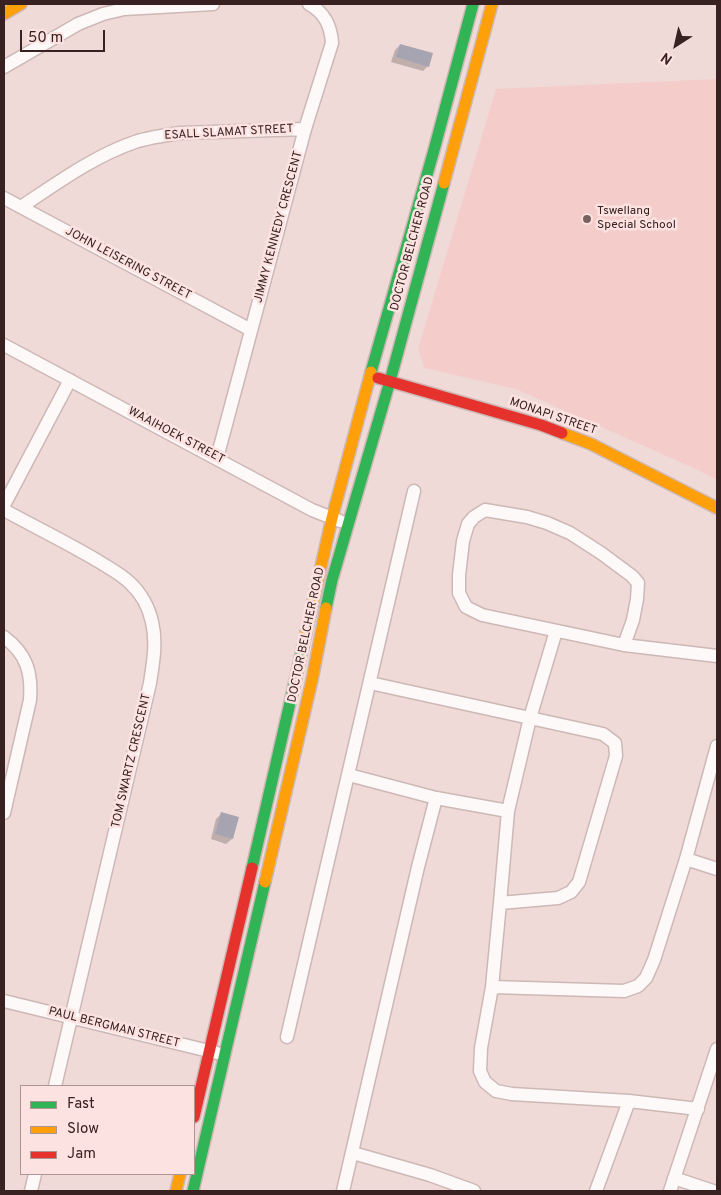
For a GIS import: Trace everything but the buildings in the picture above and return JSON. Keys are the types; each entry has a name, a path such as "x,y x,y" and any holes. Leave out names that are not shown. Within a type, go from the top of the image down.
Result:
{"main road":[{"path":"4,14 21,4"},
{"name":"DOCTOR BELCHER ROAD","path":"195,1114 332,518 473,4"},
{"name":"DOCTOR BELCHER ROAD","path":"193,1191 312,680 332,580 390,381 492,4"},
{"name":"MONAPI STREET","path":"370,376 541,425 582,441 717,508"},
{"path":"176,1191 180,1175"}],"street":[{"path":"4,67 78,24 103,14 124,9 213,4"},
{"name":"JIMMY KENNEDY CRESCENT","path":"217,458 305,129 332,43 328,22 316,7 309,4"},
{"name":"ESALL SLAMAT STREET","path":"21,207 106,154 136,142 181,133 305,129"},
{"name":"JOHN LEISERING STREET","path":"4,198 252,330"},
{"name":"WAAIHOEK STREET","path":"4,345 312,510 349,524"},
{"path":"4,504 70,380"},
{"path":"287,1037 414,490"},
{"name":"TOM SWARTZ CRESCENT","path":"4,510 83,552 116,572 143,599 152,620 154,633 155,650 150,683 55,1085"},
{"path":"624,645 633,620 637,599 638,583 632,576 570,533 546,523 527,517 485,510 474,517 468,524 463,541 459,575 459,593 466,607 482,615 624,645 717,656"},
{"path":"556,631 530,718 508,811 492,988 481,1048 480,1071 486,1082 496,1091 512,1094 629,1101 698,1109"},
{"path":"4,637 24,657 29,671 31,688 30,700 4,814"},
{"path":"370,683 603,734 615,743 616,756 579,882 571,892 558,898 500,903"},
{"path":"492,988 624,991 638,986 646,978 654,960 686,859 717,746"},
{"path":"349,774 436,798 508,811"},
{"path":"343,1191 418,867 436,798"},
{"path":"686,859 717,869"},
{"name":"PAUL BERGMAN STREET","path":"4,1001 224,1055"},
{"path":"670,1191 717,1049"},
{"path":"596,1191 629,1101"},
{"path":"352,1152 430,1175 474,1191"},
{"path":"31,1191 35,1175"},
{"path":"674,1178 713,1191"}],"shaded area":[{"name":"Tswellang Special School","path":"717,79 717,480 516,389 425,368 418,349 496,89"}],"traffic: fast":[{"path":"371,372 473,4"},
{"path":"326,608 332,580 390,381 444,183"},
{"path":"252,868 303,646"},
{"path":"193,1191 265,882"}],"traffic: slow":[{"path":"4,14 21,4"},
{"path":"444,183 492,4"},
{"path":"303,646 332,518 371,372"},
{"path":"562,433 591,444 717,508"},
{"path":"265,882 312,680 326,608"},
{"path":"176,1191 180,1175"}],"traffic: jam":[{"path":"378,378 541,425 562,433"},
{"path":"195,1113 252,868"}],"place":[{"name":"Tswellang Special School","path":"587,219"}]}
